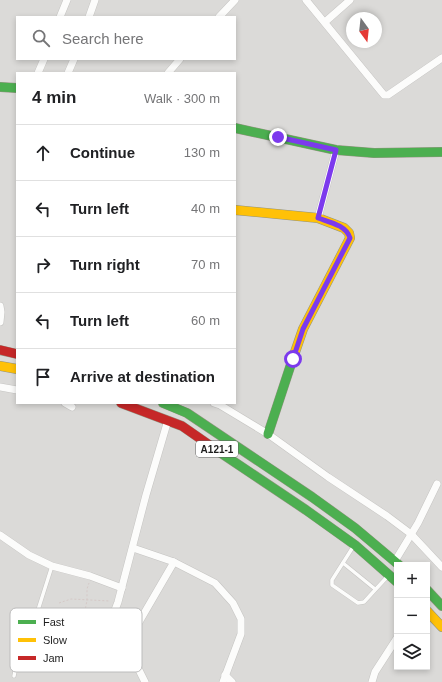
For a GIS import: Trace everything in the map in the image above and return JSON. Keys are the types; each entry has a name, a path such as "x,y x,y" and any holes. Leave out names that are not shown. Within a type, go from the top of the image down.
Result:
{"main road":[{"path":"0,87 16,88"},
{"path":"236,128 336,150 374,153 442,152"},
{"path":"236,210 318,218 344,228 350,238 303,329 268,434"},
{"path":"0,350 16,354"},
{"path":"0,366 16,369"},
{"name":"A121-1","path":"124,404 182,426 355,545 394,579"},
{"name":"A121-1","path":"168,404 187,413 312,497 355,528 396,562"},
{"path":"430,593 442,606"},
{"path":"430,614 442,627"}],"street":[{"path":"60,16 67,0"},
{"path":"89,16 95,0"},
{"path":"220,16 235,0"},
{"path":"306,0 384,95 388,95 442,58"},
{"path":"325,22 350,0"},
{"path":"38,72 44,60"},
{"path":"68,72 74,60"},
{"path":"169,72 179,60"},
{"path":"318,218 336,150"},
{"path":"0,306 0,322"},
{"path":"0,387 16,390"},
{"path":"67,404 72,407"},
{"path":"217,404 268,434 328,477 387,516 411,534 442,567"},
{"path":"116,608 168,420"},
{"path":"397,562 436,484"},
{"path":"0,535 28,556 52,566 90,576 122,588"},
{"path":"133,548 174,562 215,583 233,603 241,619 241,634 224,679 232,682"},
{"path":"142,617 174,562"},
{"path":"372,682 375,672 394,643"},
{"path":"140,672 145,682"}],"lane":[{"path":"355,545 332,580 332,585 358,603 364,602 389,574"},
{"path":"343,563 375,589"},
{"path":"39,608 52,566"},
{"path":"14,676 15,672"}],"path":[{"path":"86,608 90,576"},
{"path":"59,603 71,599 118,602"}],"shaded area":[{"path":"0,0 442,0 442,682 0,682"}],"traffic: fast":[{"path":"0,87 16,88"},
{"path":"236,128 336,150 374,153 442,152"},
{"path":"268,434 293,358"},
{"path":"165,404 187,413 312,497 355,528 395,562"},
{"path":"218,451 355,545 394,579"},
{"path":"430,593 442,606"}],"traffic: slow":[{"path":"236,210 318,218 344,228 349,233 350,238 303,329 293,358"},
{"path":"0,366 16,369"},
{"path":"430,614 442,627"}],"traffic: jam":[{"path":"0,350 16,354"},
{"path":"124,404 182,426 218,451"}],"route":[{"path":"278,137 336,150 318,218 344,228 350,238 303,329 293,359"}]}
